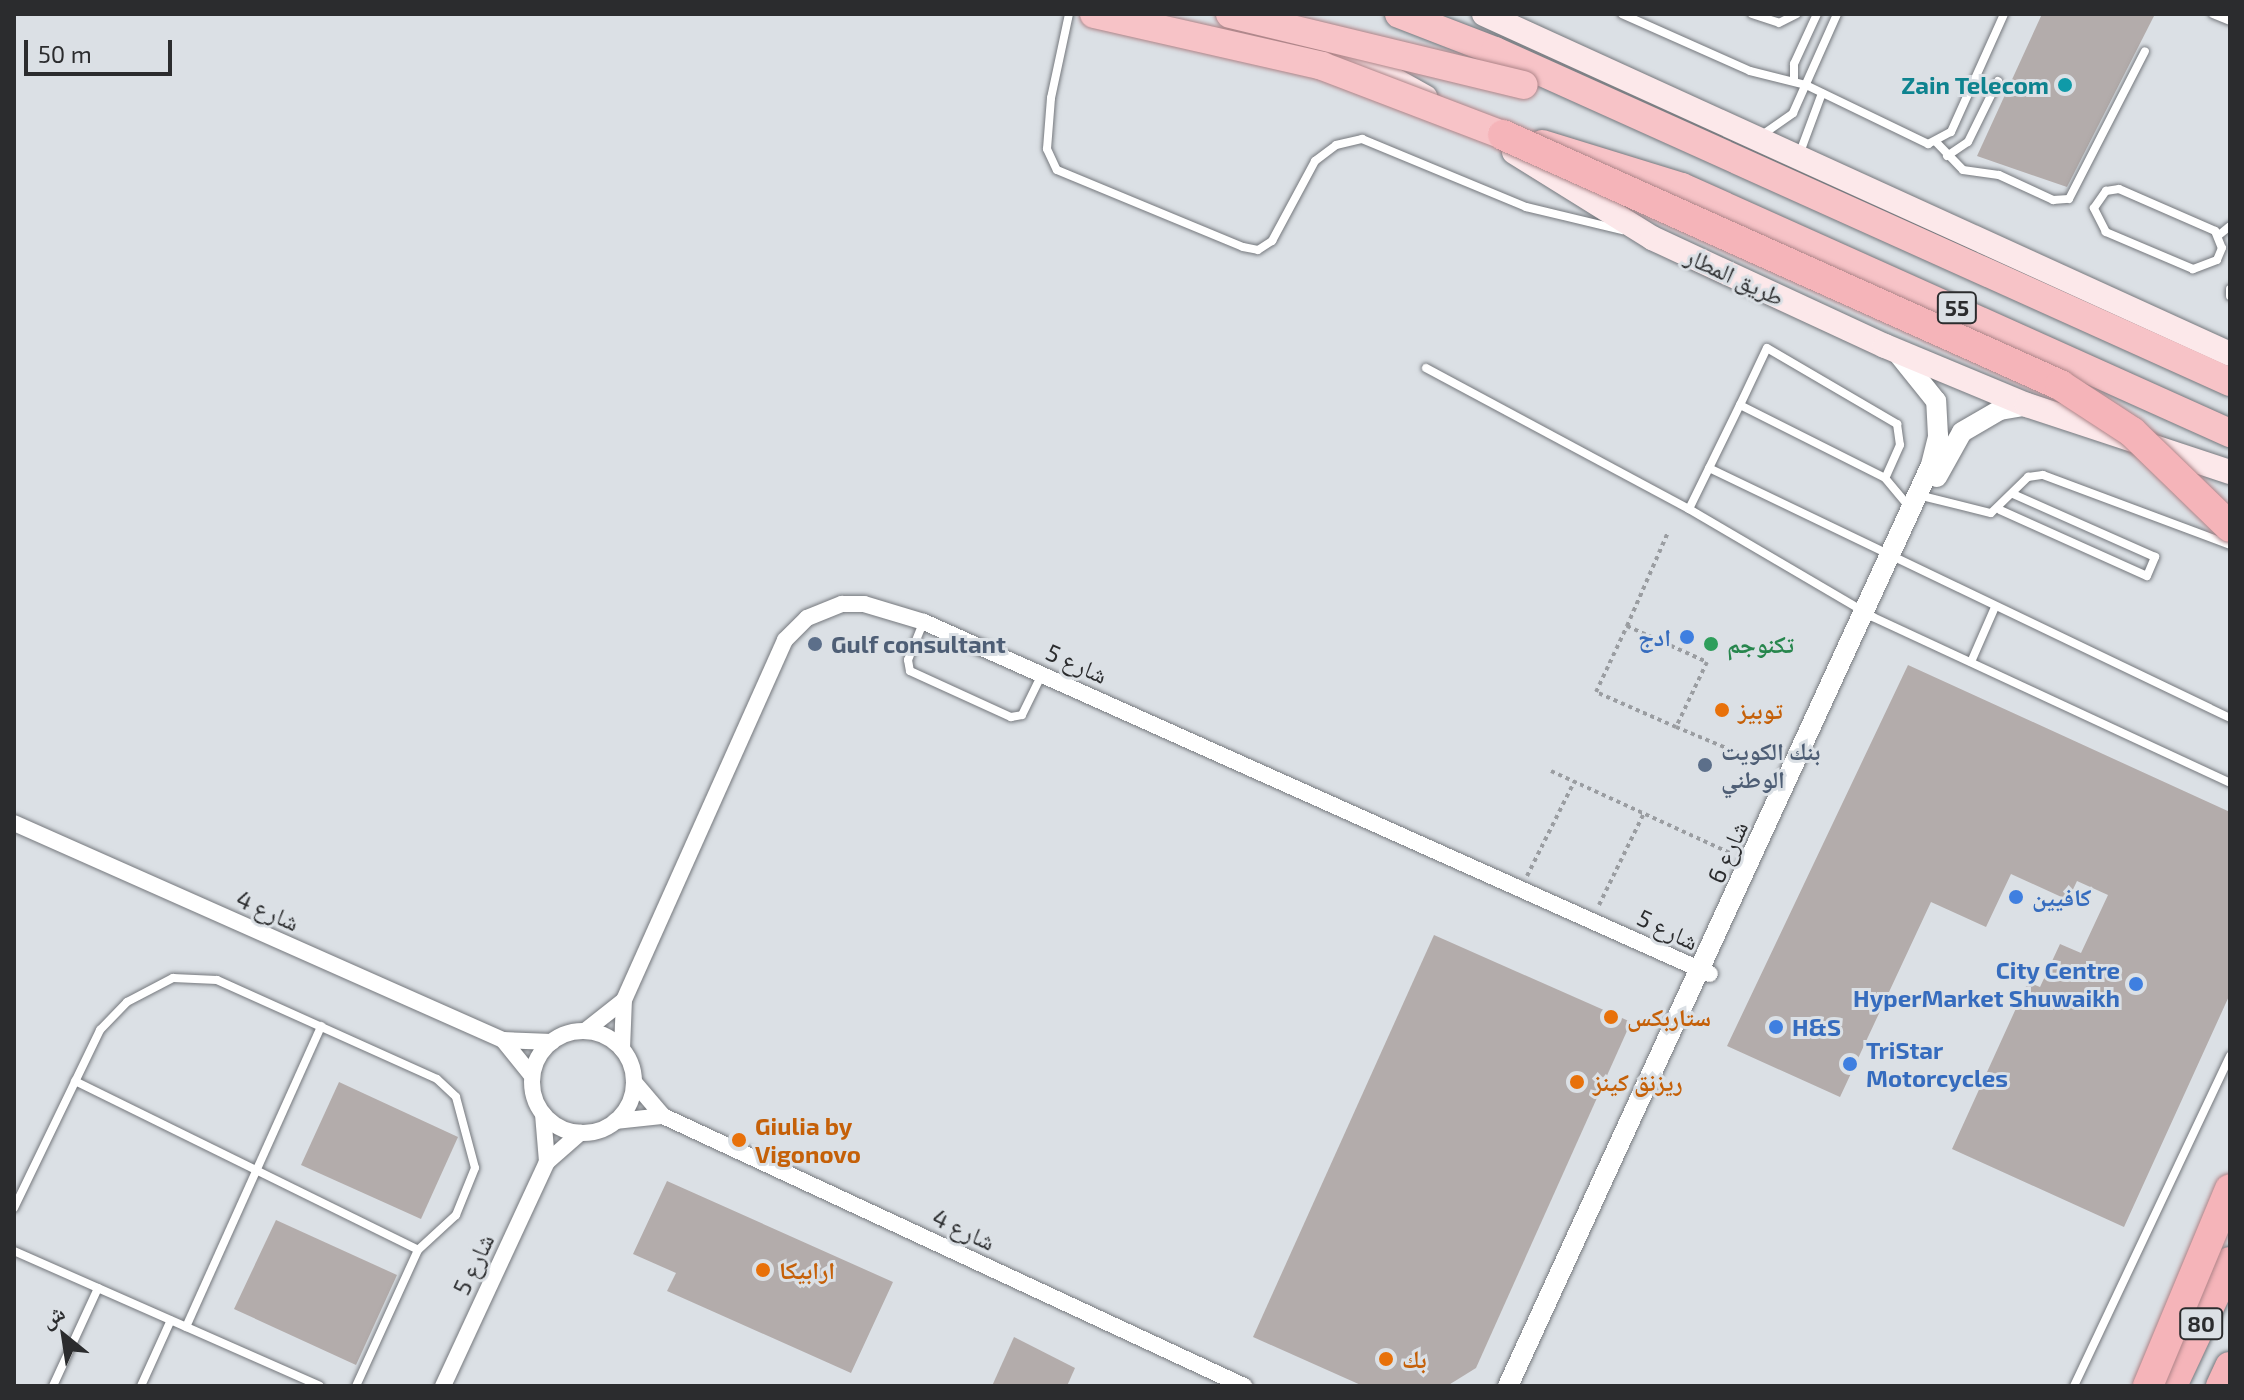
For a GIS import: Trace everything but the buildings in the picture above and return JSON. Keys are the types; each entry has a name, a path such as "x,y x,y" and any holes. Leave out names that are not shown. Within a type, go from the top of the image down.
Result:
{"highway":[{"path":"1094,14 1322,66 1503,135 2060,385 2132,432 2230,527"},
{"path":"1230,14 1524,85 1698,143"},
{"path":"1399,14 1698,143"},
{"name":"55","path":"1503,135 1597,157 1682,187 2230,433"},
{"name":"55","path":"1698,143 2230,382"},
{"path":"2148,1386 2230,1189"},
{"name":"80","path":"2172,1386 2230,1262"},
{"name":"80","path":"2221,1386 2230,1367"}],"main road":[{"name":"طريق المطار","path":"1273,14 1395,78 1652,238 1885,346 2027,405 2230,472"},
{"path":"1484,14 2230,354"}],"street":[{"name":"شارع 6","path":"1706,973 1751,863 1894,561 1919,501 1938,436 1936,401 1910,364 1885,346"},
{"name":"شارع 6","path":"1919,501 1962,432 2000,410 2027,405"},
{"name":"شارع 5","path":"622,1049 624,1000 795,627 842,604 864,604 924,622 1522,886 1706,973"},
{"name":"شارع 6","path":"1508,1386 1706,973 1868,614"},
{"name":"شارع 4","path":"14,823 503,1040 552,1042"},
{"name":"شارع 5","path":"585,1031 624,1000"},
{"path":"616,1121 634,1082 622,1049 585,1031 552,1042 532,1076 543,1114 580,1133 616,1121 663,1116"},
{"name":"شارع 6","path":"1520,1386 1678,1033"},
{"name":"شارع 4","path":"503,1040 532,1076"},
{"name":"شارع 4","path":"634,1082 663,1116 1244,1386"},
{"name":"شارع 5","path":"543,1114 547,1162"},
{"name":"شارع 5","path":"443,1386 547,1162 580,1133"}],"lane":[{"path":"1069,14 1051,98 1047,149 1057,170 1243,247 1258,250 1272,241 1315,161 1336,145 1362,139 1526,207 1652,238"},
{"path":"1622,14 1750,71 1806,85 1923,143 1937,143 1951,132 2004,14"},
{"path":"1752,14 1779,23 1797,14"},
{"path":"1794,80 1794,64 1817,14"},
{"path":"1756,137 1793,113 1837,14"},
{"path":"2213,14 2230,21"},
{"path":"1937,143 1963,170 1999,175 2053,200 2069,199 2145,51"},
{"path":"1947,156 1968,142 1998,81"},
{"path":"1799,157 1804,129 1822,93"},
{"path":"2219,235 2119,189 2106,191 2094,208 2106,232 2193,269 2217,260 2219,235 2230,226"},
{"path":"2230,289 2230,296"},
{"path":"1689,509 1767,348 1897,424 1900,445 1885,478"},
{"path":"1426,368 1689,509 1868,614 2230,783"},
{"path":"1740,405 1885,478 1919,501 1980,512 2000,510 2147,576 2155,557 2013,494"},
{"path":"1709,468 1894,561 2230,718"},
{"path":"2000,510 2028,477 2043,475 2230,545"},
{"path":"1971,662 1995,607"},
{"path":"924,622 908,660 910,671 1011,717 1022,715 1042,674"},
{"path":"14,1208 75,1081 117,1010 184,975 217,980 437,1079 456,1097 475,1168 456,1215 418,1250 360,1385"},
{"path":"186,1327 321,1026"},
{"path":"2074,1386 2230,1056"},
{"path":"75,1081 418,1250"},
{"path":"14,1251 320,1386"},
{"path":"53,1386 98,1288"},
{"path":"141,1386 171,1320"}],"path":[{"path":"1668,532 1596,692 1748,757"},
{"path":"1627,626 1707,662 1676,727"},
{"path":"1551,771 1751,863"},
{"path":"1522,886 1574,782"},
{"path":"1592,919 1644,813"}],"place":[{"name":"Zain Telecom","path":"2065,85"},
{"name":"ادج","path":"1687,637"},
{"name":"Gulf consultant","path":"815,644"},
{"name":"تكنوجم","path":"1711,644"},
{"name":"توبيز","path":"1722,710"},
{"name":"بنك الكويت الوطني","path":"1705,765"},
{"name":"كافيين","path":"2016,897"},
{"name":"City Centre HyperMarket Shuwaikh","path":"2136,984"},
{"name":"ستاربكس","path":"1611,1017"},
{"name":"H&S","path":"1776,1027"},
{"name":"TriStar Motorcycles","path":"1850,1064"},
{"name":"ريزنق كينز","path":"1577,1082"},
{"name":"Giulia by Vigonovo","path":"739,1140"},
{"name":"ارابيكا","path":"763,1270"},
{"name":"بك","path":"1386,1359"}]}
